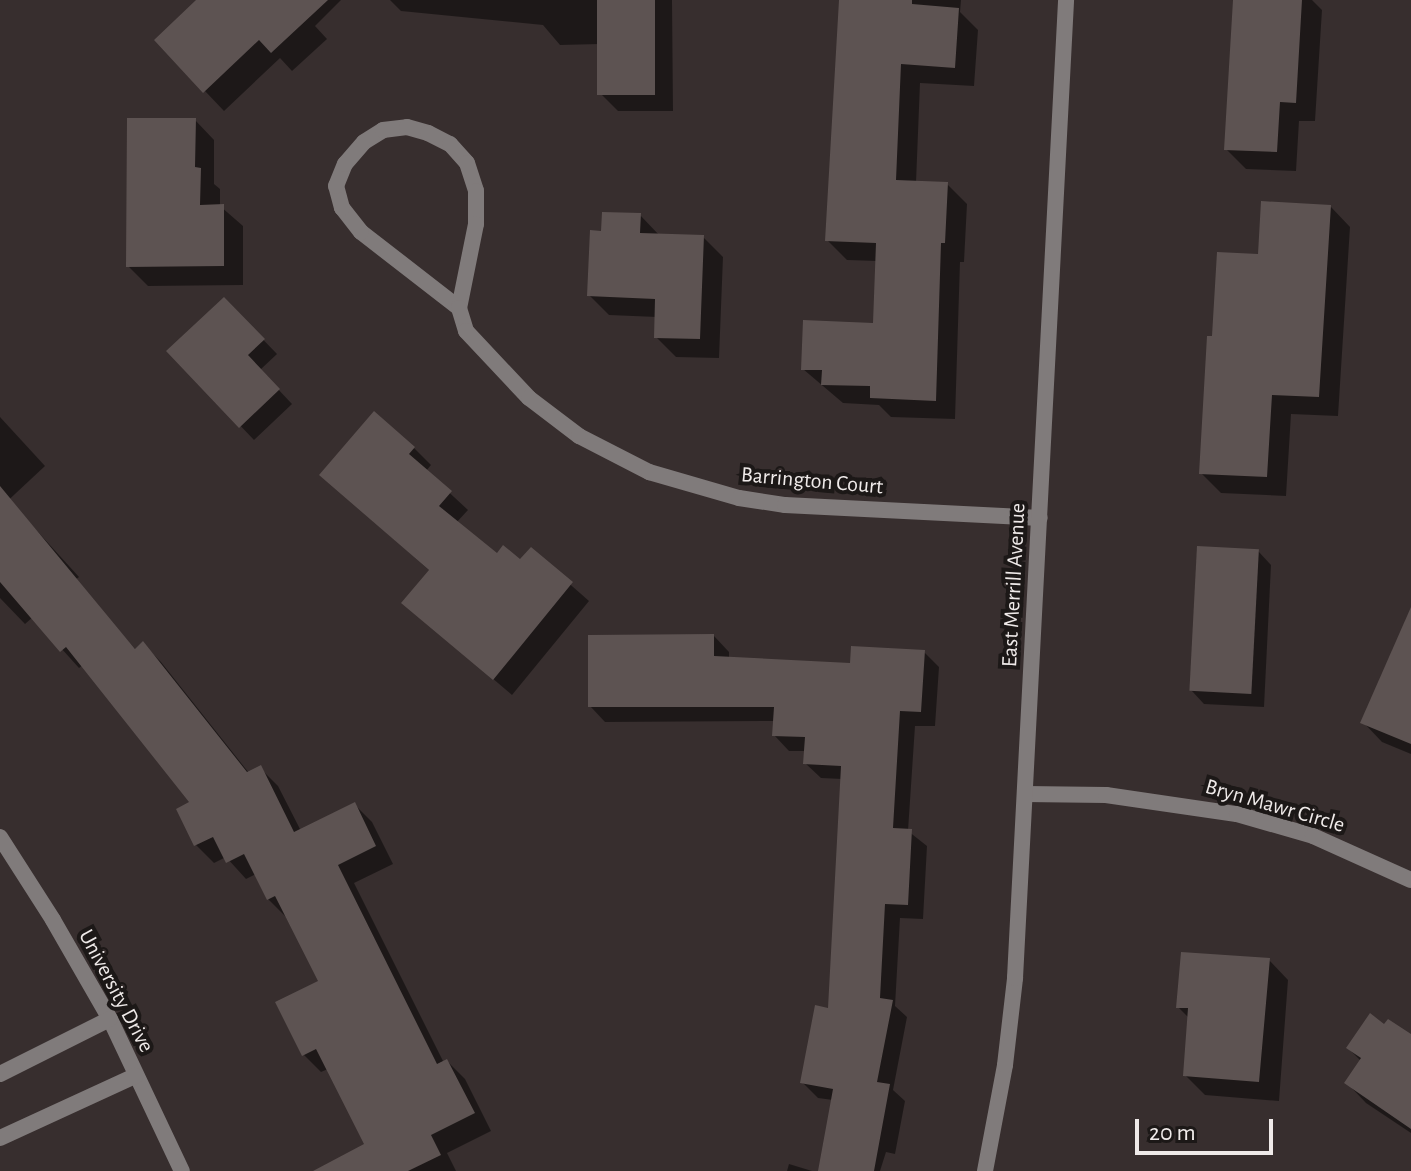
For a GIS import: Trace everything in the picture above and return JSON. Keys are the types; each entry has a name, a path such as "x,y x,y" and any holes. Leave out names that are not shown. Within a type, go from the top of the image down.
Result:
{"street":[{"name":"East Merrill Avenue","path":"985,1171 1013,1000 1066,0"},
{"name":"Barrington Court","path":"459,308 361,232 342,208 336,186 345,164 364,142 383,130 407,127 428,133 450,144 467,163 476,191 476,224 459,308 466,331 507,377 554,418 606,451 678,482 739,498 785,505 1040,518"},
{"name":"Bryn Mawr Circle","path":"1025,794 1106,795 1237,814 1325,841 1411,880"},
{"name":"University Drive","path":"0,837 53,920 110,1019 182,1171"},
{"path":"0,1074 110,1019"},
{"path":"0,1138 135,1076"}],"building":[{"path":"196,0 328,0 271,53 259,40 203,93 154,40"},
{"path":"597,0 655,0 655,95 597,95"},
{"path":"839,0 912,0 912,4 959,8 955,68 901,64 896,180 948,182 945,243 941,243 936,401 870,398 870,386 821,385 822,370 801,370 803,320 873,323 876,243 825,241"},
{"path":"1233,0 1302,0 1296,103 1280,102 1277,152 1224,150"},
{"path":"127,118 196,118 195,167 201,168 200,205 224,204 224,266 126,267"},
{"path":"1261,201 1331,205 1319,397 1272,395 1267,477 1199,474 1207,336 1212,336 1217,252 1258,254"},
{"path":"602,212 641,213 640,233 704,235 700,339 654,338 655,299 587,296 590,230 601,231"},
{"path":"224,297 265,339 248,355 280,389 239,428 166,351"},
{"path":"374,411 415,447 409,454 452,491 439,506 497,553 503,545 520,559 531,547 573,582 493,680 401,603 429,570 319,475"},
{"path":"0,486 135,649 143,641 247,772 261,765 294,832 355,802 376,846 338,865 437,1064 447,1059 475,1113 431,1135 441,1155 408,1171 313,1171 364,1144 316,1049 302,1056 275,1002 318,981 275,896 267,900 244,854 226,863 213,837 194,846 176,809 189,802 66,647 60,652 0,582"},
{"path":"1197,546 1259,549 1251,694 1189,691"},
{"path":"1411,607 1411,744 1360,723"},
{"path":"714,634 714,656 850,663 851,646 925,650 921,712 900,711 893,828 912,829 908,905 885,904 880,998 893,1000 877,1082 890,1084 874,1171 818,1171 833,1089 800,1083 815,1005 828,1008 841,766 803,764 805,737 772,736 774,707 588,707 588,635"},
{"path":"1181,952 1270,958 1259,1082 1183,1076 1188,1008 1176,1008"},
{"path":"1370,1013 1384,1024 1388,1019 1411,1034 1411,1129 1344,1083 1361,1058 1346,1048"}]}
